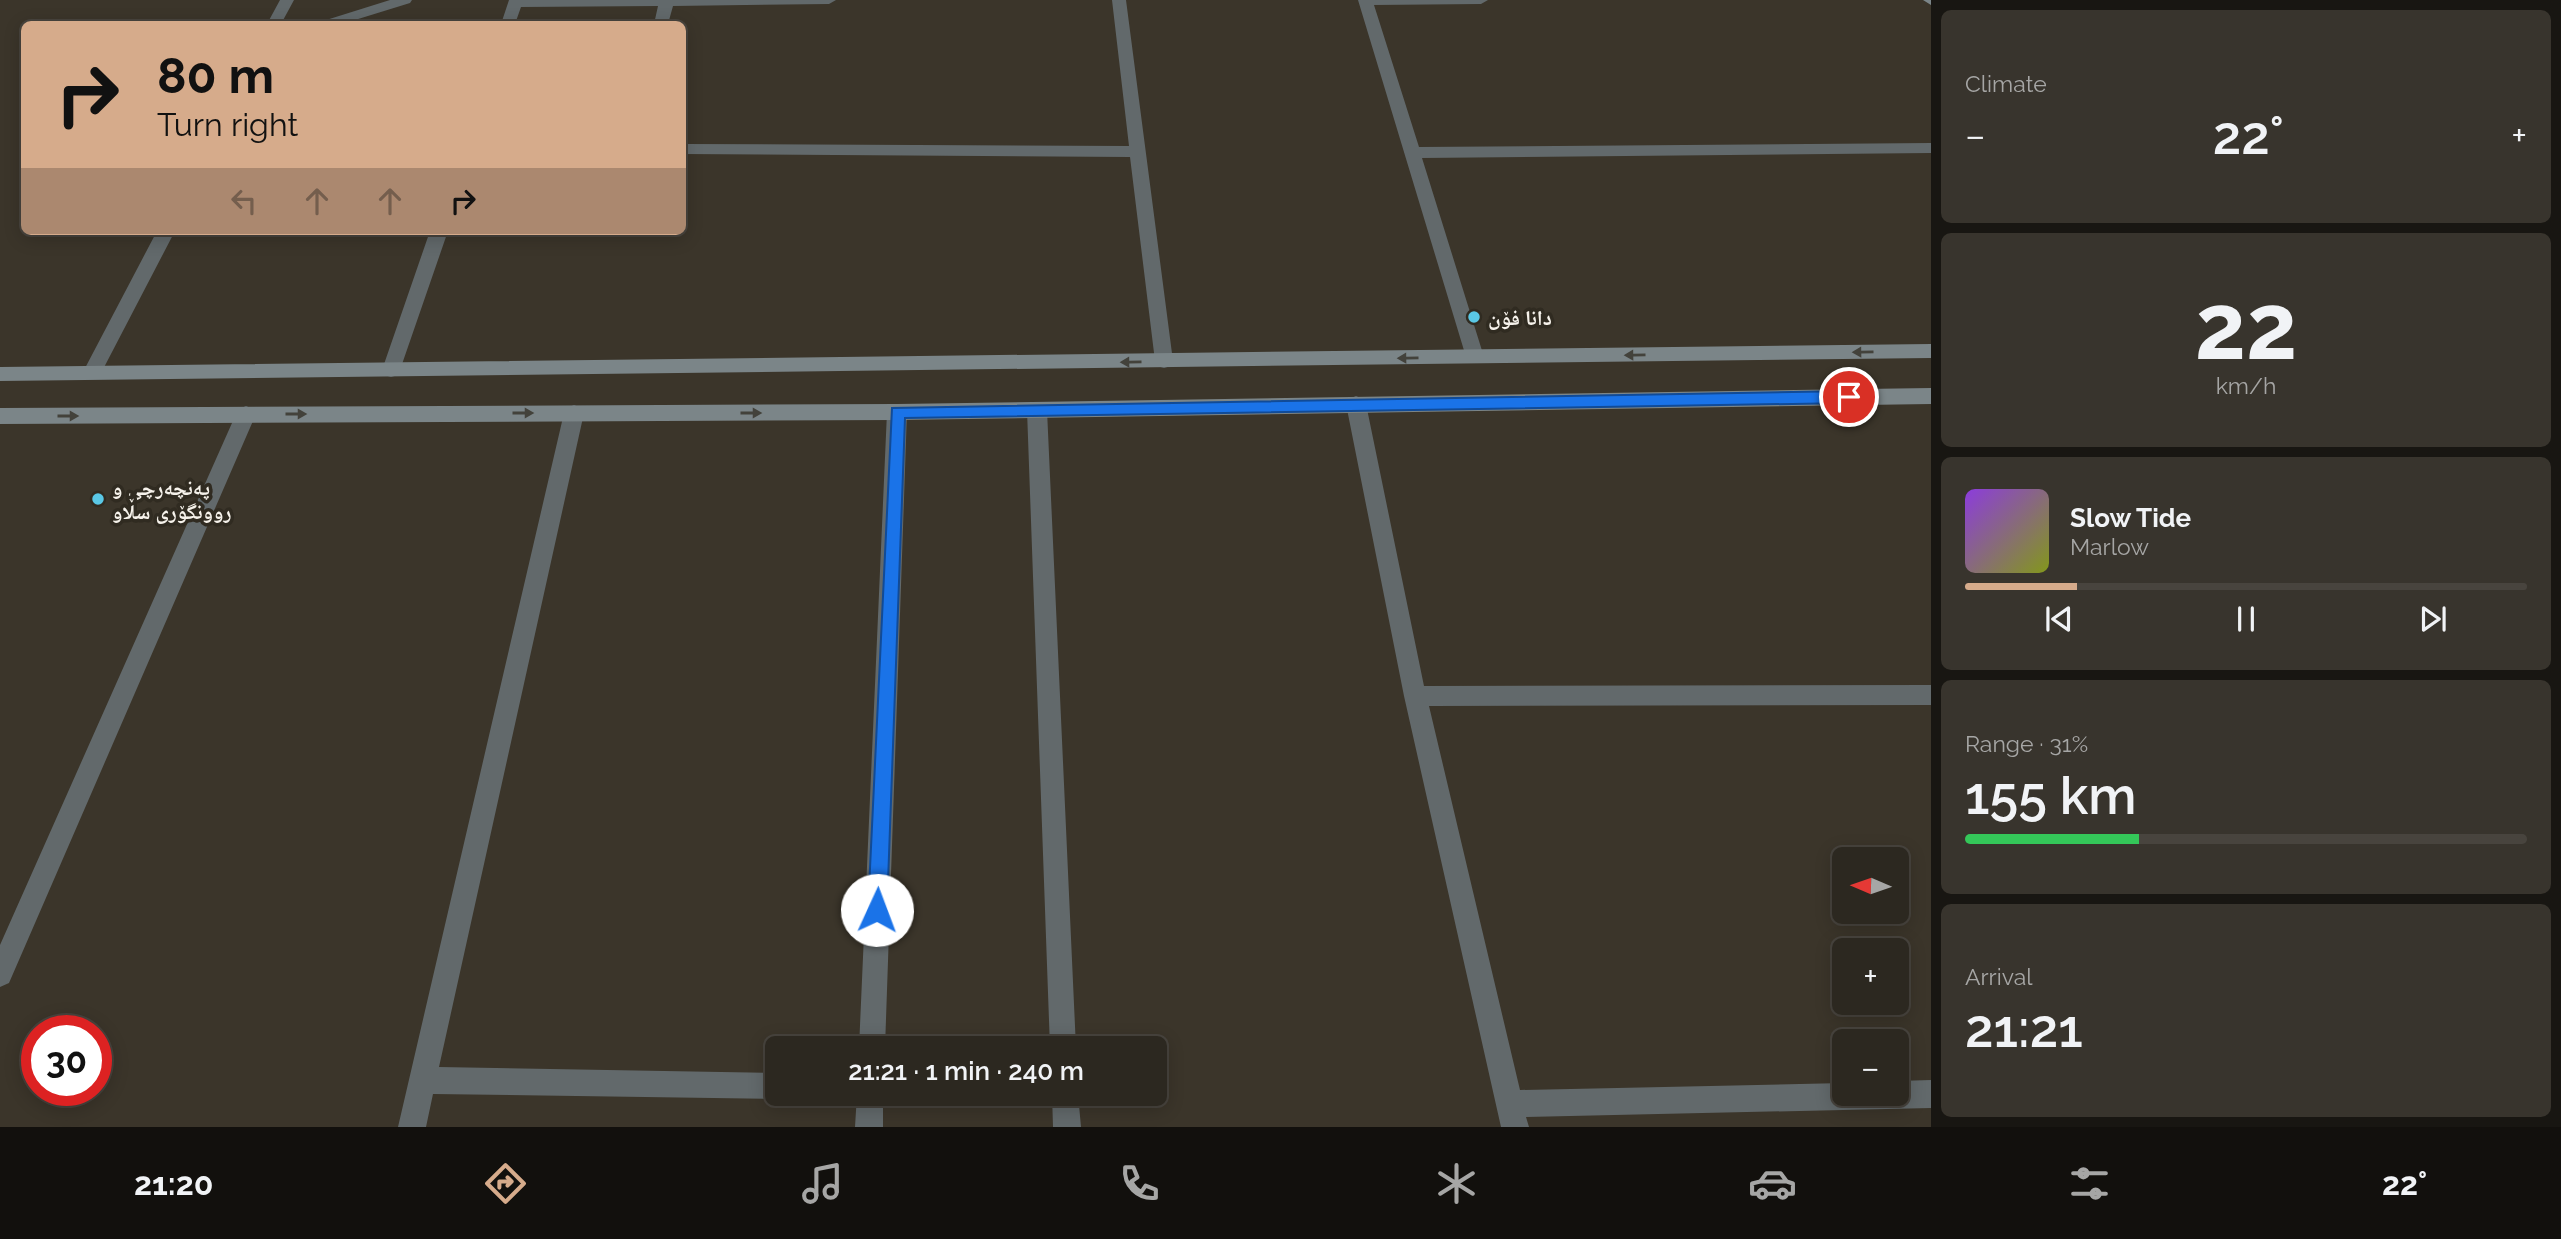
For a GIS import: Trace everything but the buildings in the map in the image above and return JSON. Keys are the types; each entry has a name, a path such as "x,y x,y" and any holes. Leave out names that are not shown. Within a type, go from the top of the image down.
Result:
{"street":[{"path":"276,21 287,0"},
{"path":"338,21 405,0"},
{"path":"509,21 515,1 829,0"},
{"path":"1119,0 1164,361"},
{"path":"1475,356 1365,1 1481,0"},
{"path":"662,21 667,1"},
{"path":"1412,153 1931,148"},
{"path":"686,149 1138,152"},
{"path":"92,372 164,235"},
{"path":"391,370 438,235"},
{"path":"0,374 1931,351"},
{"path":"0,416 897,412 1931,396"},
{"path":"1356,404 1415,696 1512,1115 1931,1094"},
{"path":"1037,410 1063,1036"},
{"path":"872,1036 897,412"},
{"path":"412,1127 574,413"},
{"path":"0,974 246,414"},
{"path":"1415,696 1931,695"},
{"path":"423,1080 765,1086"},
{"path":"869,1127 870,1106"},
{"path":"1066,1106 1067,1127"}],"place":[{"name":"دانا فۆن","path":"1474,317"},
{"name":"پەنچەرچی و روونگۆری سڵاو","path":"98,499"}],"route":[{"path":"877,910 897,412 1849,397"}]}
